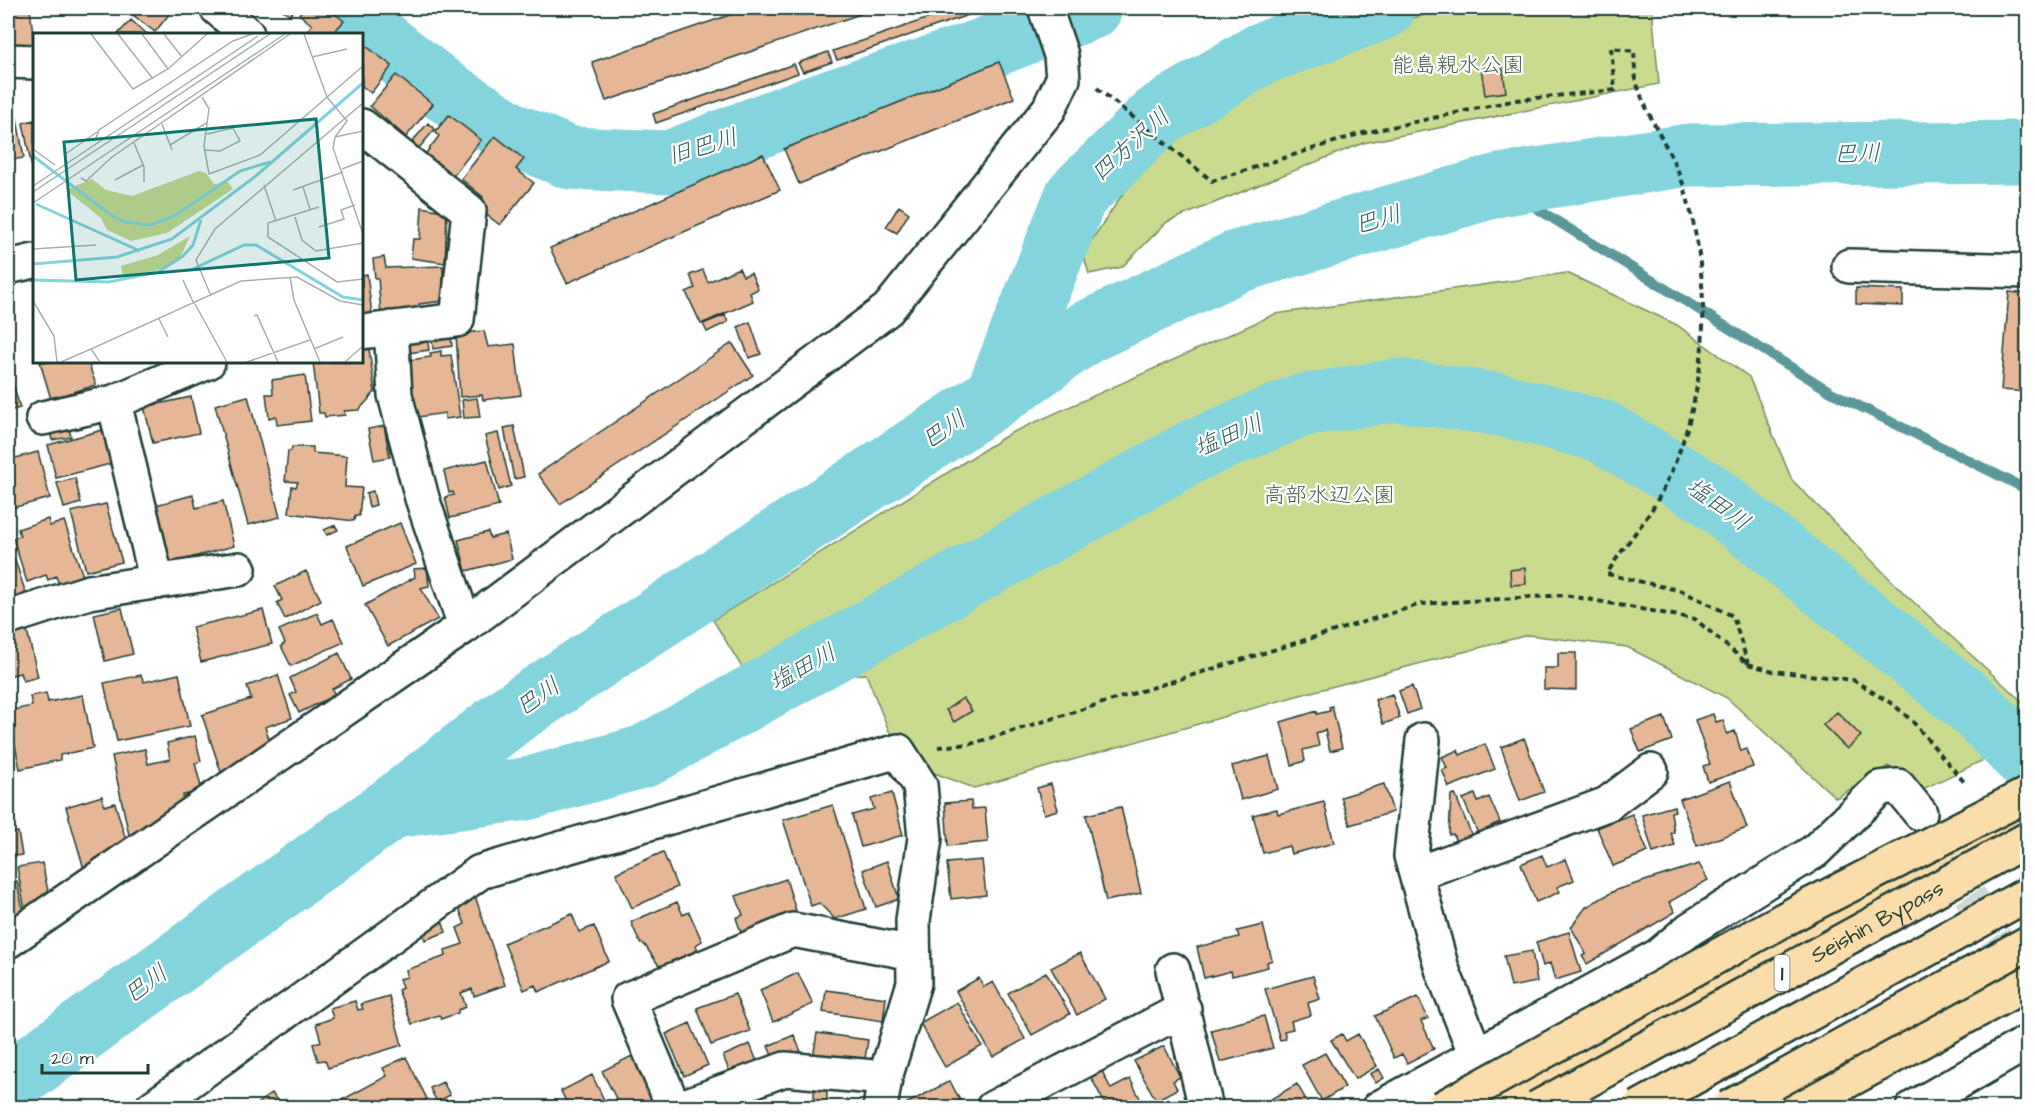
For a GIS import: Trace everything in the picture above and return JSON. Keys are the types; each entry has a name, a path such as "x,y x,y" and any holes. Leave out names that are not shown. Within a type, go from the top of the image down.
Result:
{"highway":[{"path":"1442,1107 1805,908 2028,794"},
{"path":"1497,1107 2021,824"},
{"name":"Seishin Bypass","path":"1537,1107 2021,824"},
{"name":"1","path":"1638,1107 2028,894"},
{"path":"1728,1107 2028,942"},
{"path":"1798,1107 2028,983"}],"street":[{"path":"216,8 243,33"},
{"path":"8,941 465,626 888,309 1049,109 1063,79 1061,55 1045,8"},
{"path":"8,61 33,62"},
{"path":"363,127 469,211 457,320 376,330 422,498 465,626"},
{"path":"8,267 33,261"},
{"path":"1850,266 2028,271"},
{"path":"43,418 114,402 206,363"},
{"path":"114,402 157,582"},
{"path":"8,618 89,592 239,569"},
{"path":"1423,740 1411,856 1442,969 1476,1055"},
{"path":"152,1107 480,872 898,751 920,784 925,838 912,920 914,983 883,1093 785,1069 679,1107"},
{"path":"1416,874 1607,804 1651,771"},
{"path":"1378,1107 1658,956 1690,928 1815,850 1880,788 1899,786 1920,813"},
{"path":"674,1107 628,999 793,930 913,953"},
{"path":"1173,970 1206,1107"},
{"path":"993,1107 1184,1009"},
{"path":"1913,1107 2028,1041"}],"path":[{"path":"1115,104 1212,182 1359,134 1516,100 1615,90 1611,48 1634,51 1637,86 1684,187 1698,242 1703,275 1704,327 1700,374 1688,429 1658,500 1607,574 1682,591 1732,616 1748,664"},
{"path":"898,751 971,744 1422,604 1565,595 1695,619 1748,664 1773,671 1852,680 1900,711 1965,783"}],"green space":[{"name":"能島親水公園","path":"1450,8 1652,8 1659,84 1363,143 1167,222 1122,267 1089,274 1083,253 1120,198 1180,119 1292,51"},
{"name":"高部水辺公園","path":"1567,273 1677,325 1749,377 1792,480 1907,596 2027,706 2027,739 1923,789 1888,766 1836,798 1727,698 1627,647 1528,635 1300,695 974,788 921,768 889,731 866,674 749,679 713,620 1009,434 1275,314"}],"building":[{"path":"8,8 30,8 33,44 8,44"},
{"path":"124,8 174,8 155,32"},
{"path":"280,8 296,8 290,15"},
{"path":"304,8 328,8 344,21 333,33 305,33 312,25 299,14"},
{"path":"750,8 878,8 606,101 592,62"},
{"path":"958,8 972,8 974,13 837,60 833,51"},
{"path":"131,20 146,33 119,33"},
{"path":"363,44 392,66 371,93 363,87"},
{"path":"828,52 832,62 803,72 798,63"},
{"path":"999,62 1014,98 799,184 784,149"},
{"path":"794,64 798,73 656,123 653,114"},
{"path":"1502,64 1506,92 1485,95 1481,67"},
{"path":"396,75 433,104 406,137 370,106"},
{"path":"12,91 24,158 12,160 10,152 8,153 8,92"},
{"path":"449,115 481,140 451,179 423,157 439,136 435,132"},
{"path":"33,120 33,174 23,123"},
{"path":"428,123 435,129 419,148 412,142"},
{"path":"495,136 524,159 516,169 534,183 500,225 476,207 483,197 461,179"},
{"path":"763,154 780,190 567,283 550,248"},
{"path":"899,206 909,213 897,233 886,227"},
{"path":"422,207 447,212 445,263 411,258 413,239 420,239"},
{"path":"384,257 386,268 443,266 443,301 419,304 420,312 381,315 378,278 375,278 373,259"},
{"path":"739,268 743,276 751,273 758,289 750,293 753,301 701,324 686,292 695,288 690,275 703,270 708,282"},
{"path":"367,274 372,315 363,316 363,275"},
{"path":"1856,288 1903,290 1903,306 1856,304"},
{"path":"2009,292 2028,294 2028,392 2001,390"},
{"path":"725,315 728,322 707,332 703,324"},
{"path":"750,322 761,354 749,358 738,327"},
{"path":"484,331 488,347 515,344 521,395 483,400 482,395 460,397 456,334"},
{"path":"451,337 452,346 433,349 432,339"},
{"path":"427,338 429,350 408,353 406,341"},
{"path":"732,343 753,375 560,504 538,474"},
{"path":"369,349 375,392 359,410 344,411 345,415 325,417 324,413 319,413 313,363 363,363 363,350"},
{"path":"441,351 441,356 451,355 460,417 445,419 445,413 411,418 403,361 431,357 430,353"},
{"path":"40,363 88,363 96,385 51,399"},
{"path":"305,375 311,421 277,425 276,416 269,418 266,394 273,394 272,380"},
{"path":"11,376 20,408 8,411 8,377"},
{"path":"248,396 280,517 248,525 215,405"},
{"path":"191,397 199,433 153,443 144,407"},
{"path":"477,398 480,417 464,418 462,400"},
{"path":"384,426 390,457 374,460 368,429"},
{"path":"514,426 524,477 514,479 504,428"},
{"path":"69,428 71,437 52,440 50,432"},
{"path":"106,429 114,463 56,478 48,445"},
{"path":"498,433 511,486 499,490 485,436"},
{"path":"292,447 313,447 313,453 347,456 345,487 362,488 359,516 355,516 354,521 289,513 292,486 296,487 298,482 285,481 288,451 291,451"},
{"path":"38,452 50,498 8,509 8,460"},
{"path":"487,460 499,506 450,518 445,497 454,495 453,492 449,493 444,471"},
{"path":"75,478 81,503 64,508 57,483"},
{"path":"373,491 376,505 369,507 366,493"},
{"path":"193,495 196,508 223,501 234,546 171,563 156,505"},
{"path":"106,504 122,562 86,571 71,512"},
{"path":"48,519 50,526 64,521 84,579 60,588 56,576 48,580 46,575 27,582 13,538 20,536 18,529"},
{"path":"400,523 416,564 363,586 347,546"},
{"path":"335,525 338,530 327,535 324,530"},
{"path":"488,532 490,538 506,534 512,559 466,571 458,540"},
{"path":"15,560 27,597 8,603 8,562"},
{"path":"427,568 429,586 421,588 438,619 388,646 365,605 415,577 414,569"},
{"path":"1525,568 1526,584 1511,585 1510,570"},
{"path":"306,571 321,600 285,619 277,603 282,600 275,586"},
{"path":"122,608 133,654 105,661 94,614"},
{"path":"263,610 272,644 201,662 192,627"},
{"path":"317,613 322,624 333,619 344,642 291,666 281,646 285,643 279,630"},
{"path":"25,622 38,677 23,681 20,673 8,676 8,627"},
{"path":"339,653 351,679 332,689 335,695 299,713 290,695 296,692 290,678"},
{"path":"1558,653 1576,653 1576,690 1544,689 1544,668 1558,668"},
{"path":"179,674 190,726 117,741 104,683 141,675 144,682"},
{"path":"278,675 292,718 265,727 271,745 253,751 256,760 221,772 202,715 251,699 247,686"},
{"path":"1412,686 1420,709 1407,714 1399,691"},
{"path":"46,693 48,702 83,695 93,748 60,755 60,760 20,769 8,711 32,706 30,696"},
{"path":"1392,694 1400,718 1383,724 1375,700"},
{"path":"963,698 972,711 954,722 946,710"},
{"path":"1332,706 1342,748 1330,751 1325,730 1316,733 1319,746 1303,750 1305,761 1292,765 1281,722 1317,711 1317,714 1330,711 1329,707"},
{"path":"1837,712 1861,736 1847,749 1823,725"},
{"path":"1713,714 1716,722 1723,720 1727,734 1735,731 1741,751 1747,749 1753,767 1708,782 1703,766 1710,764 1695,720"},
{"path":"1664,717 1672,740 1640,752 1631,729"},
{"path":"195,736 201,761 195,763 202,791 183,795 185,805 170,817 151,822 153,830 129,835 112,756 145,749 148,764 170,759 167,743"},
{"path":"1524,738 1544,792 1520,801 1501,747"},
{"path":"1485,744 1495,769 1449,787 1442,770 1447,768 1442,757 1458,750 1460,755"},
{"path":"1269,756 1278,789 1241,800 1232,766"},
{"path":"1730,781 1747,828 1697,846 1680,799"},
{"path":"1051,784 1058,810 1044,814 1037,788"},
{"path":"1384,784 1393,812 1350,825 1341,797"},
{"path":"892,793 903,835 861,847 852,815 874,809 871,799"},
{"path":"1455,794 1476,846 1460,852 1453,834 1449,835 1451,795"},
{"path":"1475,794 1478,802 1489,797 1500,822 1491,826 1496,839 1483,845 1463,799"},
{"path":"102,796 104,806 115,803 128,847 84,869 66,807"},
{"path":"971,801 972,809 985,808 988,842 948,846 945,803"},
{"path":"1324,802 1334,843 1291,854 1289,846 1263,853 1253,815 1277,809 1278,814"},
{"path":"833,805 866,909 835,919 819,903 811,906 783,820"},
{"path":"1674,806 1675,811 1671,812 1674,833 1671,833 1675,846 1653,853 1642,815"},
{"path":"1121,807 1141,893 1106,901 1086,815"},
{"path":"1632,814 1648,852 1613,866 1597,828"},
{"path":"18,832 22,855 8,857 8,834"},
{"path":"663,852 677,887 632,908 616,873"},
{"path":"1542,855 1547,867 1566,859 1574,880 1557,887 1560,892 1536,902 1521,864"},
{"path":"982,860 986,895 951,899 947,863"},
{"path":"887,861 899,899 876,907 863,870"},
{"path":"42,863 50,900 25,910 17,867"},
{"path":"1699,864 1708,880 1669,902 1675,912 1587,964 1582,956 1586,954 1571,927 1586,907 1616,890"},
{"path":"786,879 798,917 742,935 736,918 743,915 736,896"},
{"path":"17,881 25,921 8,936 8,882"},
{"path":"475,896 505,985 474,996 472,989 461,993 466,1007 458,1010 458,1013 441,1019 439,1015 412,1024 398,990 402,988 399,979 407,977 406,970 446,956 445,950 463,944 457,928 465,924 457,903"},
{"path":"677,902 683,915 689,912 702,941 696,945 698,950 660,967 644,944 640,943 631,922"},
{"path":"572,914 579,932 594,926 609,961 538,992 535,985 524,990 504,943"},
{"path":"441,918 446,932 425,940 420,925"},
{"path":"1263,925 1272,960 1267,962 1268,967 1232,976 1231,971 1204,978 1197,947 1239,937 1237,931"},
{"path":"1569,932 1581,972 1555,980 1550,963 1543,966 1536,942"},
{"path":"1532,951 1537,982 1511,987 1504,956"},
{"path":"1080,953 1105,999 1077,1015 1051,968"},
{"path":"1046,972 1070,1014 1032,1035 1008,993"},
{"path":"798,973 813,1004 773,1022 760,990"},
{"path":"1313,976 1320,999 1308,1003 1311,1015 1291,1021 1293,1029 1284,1031 1286,1039 1280,1040 1265,989"},
{"path":"979,978 984,987 993,982 1025,1039 993,1057 956,991"},
{"path":"826,990 886,998 883,1021 823,1012"},
{"path":"735,994 750,1031 711,1045 697,1008"},
{"path":"389,996 402,1045 328,1068 325,1060 318,1061 313,1044 321,1041 316,1024 333,1018 330,1008 355,1001 358,1010 363,1009 361,1004"},
{"path":"1418,997 1428,1018 1421,1021 1434,1049 1407,1063 1402,1054 1394,1058 1375,1016"},
{"path":"957,1002 982,1046 945,1067 920,1023"},
{"path":"1264,1016 1273,1048 1220,1062 1211,1030"},
{"path":"690,1023 708,1065 684,1076 666,1034"},
{"path":"817,1033 868,1040 864,1065 813,1058"},
{"path":"1342,1034 1346,1041 1358,1034 1377,1066 1355,1079 1331,1040"},
{"path":"794,1035 804,1059 778,1070 768,1046"},
{"path":"750,1044 762,1074 735,1085 723,1056"},
{"path":"1164,1046 1180,1077 1173,1081 1177,1089 1156,1100 1134,1061"},
{"path":"1325,1053 1345,1087 1322,1101 1302,1065"},
{"path":"632,1056 656,1104 649,1108 621,1108 602,1071"},
{"path":"406,1057 427,1099 410,1108 341,1108 338,1102 387,1076 383,1068"},
{"path":"1101,1069 1111,1089 1130,1079 1145,1108 1107,1108 1090,1075"},
{"path":"1379,1069 1384,1078 1376,1083 1370,1074"},
{"path":"592,1075 608,1108 569,1108 561,1091"},
{"path":"950,1081 964,1108 898,1108"},
{"path":"443,1082 450,1095 437,1102 430,1088"},
{"path":"1297,1084 1310,1107 1267,1108 1264,1103"},
{"path":"814,1085 827,1085 827,1108 814,1108"},
{"path":"272,1093 282,1108 251,1108"}],"waterway":[{"name":"旧巴川","path":"339,8 443,90 512,134 570,158 669,162 790,115 982,50 1091,8"},
{"name":"四方沢川","path":"996,396 1076,196 1159,115 1261,54 1384,8"},
{"name":"巴川","path":"8,1084 393,807 511,715 996,396 1085,333 1236,262 1499,185 1688,155 2028,152"},
{"path":"1499,185 1831,392 2028,490"},
{"name":"塩田川","path":"393,807 526,789 645,756 1193,451 1299,406 1397,390 1502,405 1601,431 1707,493 1971,704 2028,761"}],"tunnel":[{"path":"1944,853 2028,992"}]}
